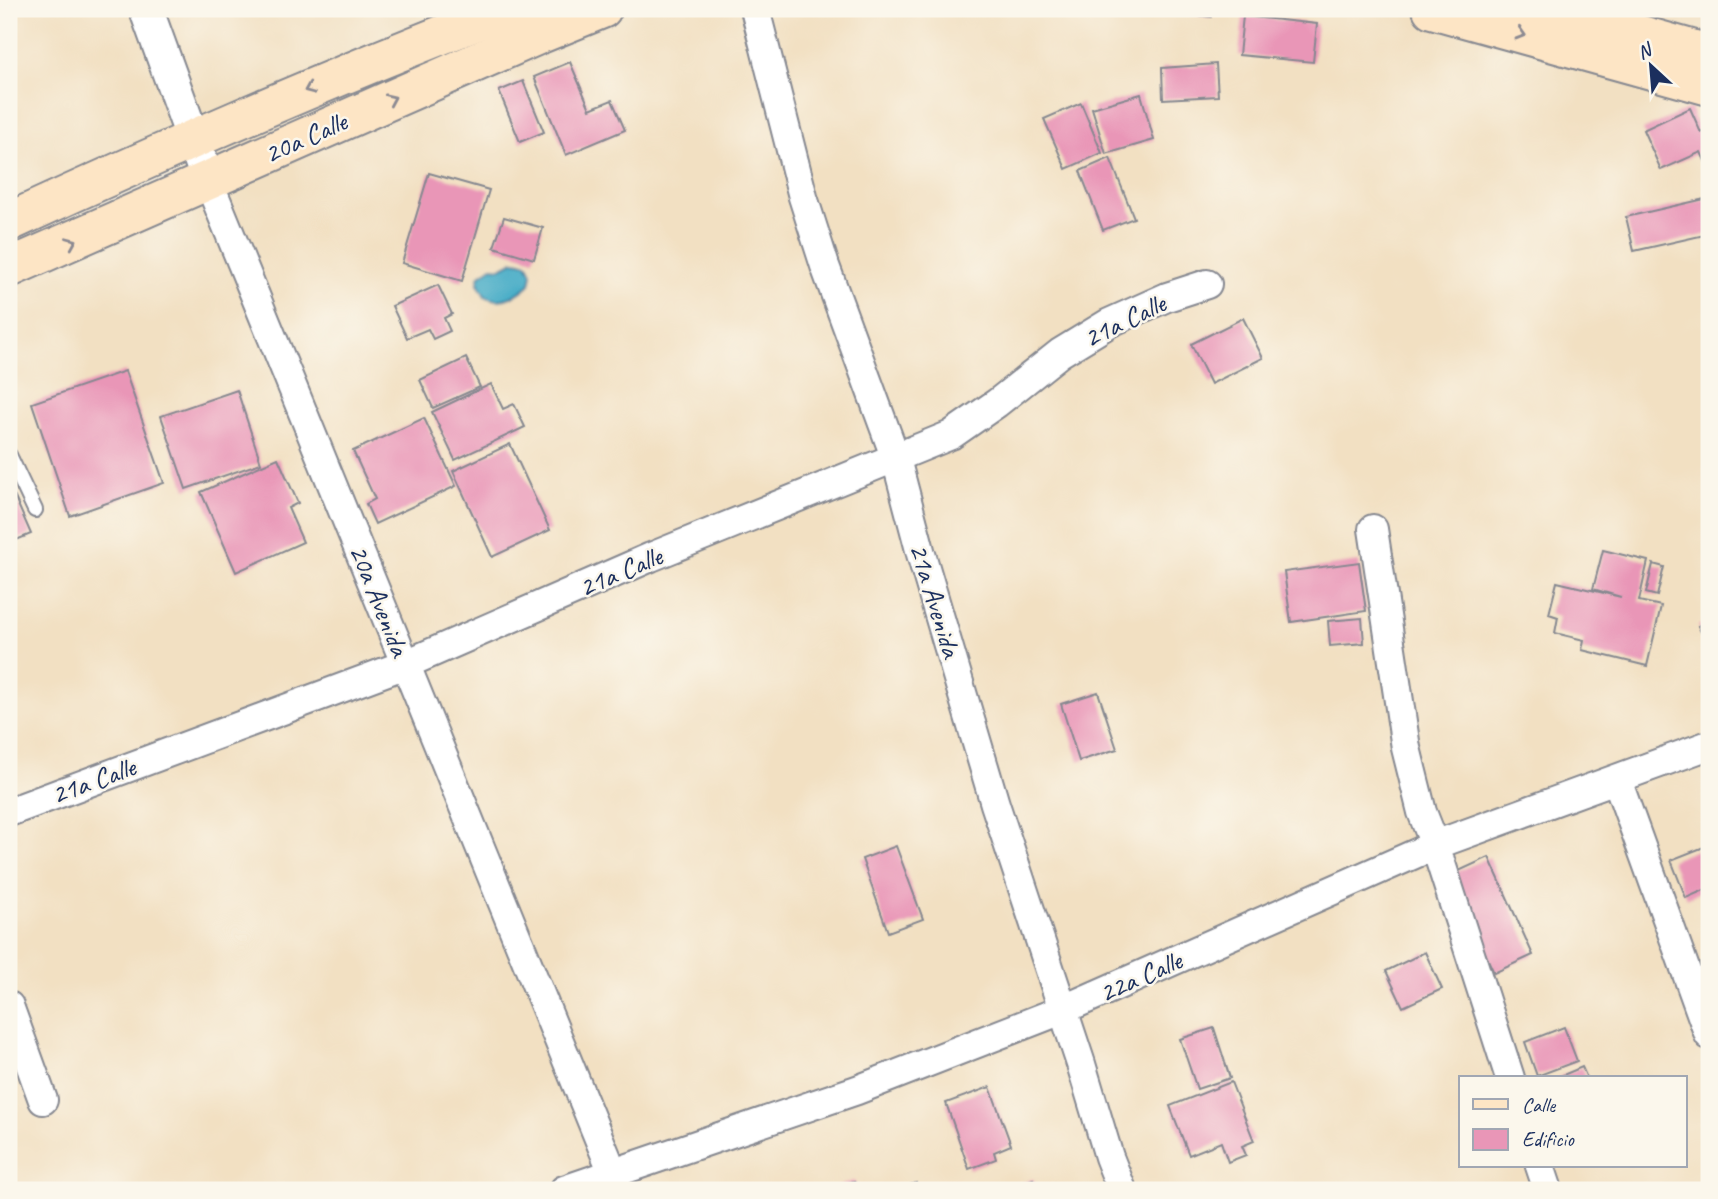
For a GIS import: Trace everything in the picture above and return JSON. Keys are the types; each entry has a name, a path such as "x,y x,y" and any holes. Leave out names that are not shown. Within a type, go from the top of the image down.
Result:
{"main road":[{"name":"20a Calle","path":"9,222 192,138 398,51 508,9"},
{"name":"20a Calle","path":"9,268 602,9"},
{"path":"1432,9 1709,86"},
{"path":"1548,9 1709,54"}],"street":[{"name":"20a Avenida","path":"146,9 208,180 615,1182"},
{"name":"21a Avenida","path":"755,9 803,197 839,305 896,458 921,554 995,804 1122,1190"},
{"name":"21a Calle","path":"9,812 406,664 651,556 951,435 1060,353 1109,323 1167,297 1207,284"},
{"path":"1373,529 1406,748 1422,813 1509,1076"},
{"name":"22a Calle","path":"565,1190 615,1182 856,1090 1062,1010 1434,845 1709,746"},
{"path":"1617,780 1709,1035"},
{"path":"9,1006 43,1100"},
{"path":"1541,1168 1548,1190"}],"lane":[{"path":"9,455 35,510"}],"water":[{"path":"514,261 527,263 532,273 530,284 509,298 497,300 485,296 478,283 480,275 492,267 501,268"}],"building":[{"path":"1171,9 1212,9 1211,17 1170,12"},
{"path":"1243,16 1317,24 1313,62 1239,55"},
{"path":"570,62 590,109 612,100 625,130 566,155 534,77"},
{"path":"1216,64 1218,96 1163,99 1162,68"},
{"path":"523,81 544,132 520,142 499,91"},
{"path":"1141,94 1154,140 1106,154 1092,108"},
{"path":"1081,103 1102,153 1066,169 1044,119"},
{"path":"1690,108 1701,133 1709,129 1709,161 1706,163 1701,152 1661,170 1643,130"},
{"path":"1110,158 1134,218 1103,230 1080,171"},
{"path":"429,173 489,190 462,281 402,263"},
{"path":"1709,198 1709,234 1634,251 1626,217"},
{"path":"504,217 543,228 534,259 494,247"},
{"path":"438,285 452,314 444,318 450,331 433,339 428,329 407,338 392,306"},
{"path":"1243,318 1263,358 1211,384 1191,344"},
{"path":"466,358 480,387 433,408 420,380"},
{"path":"125,371 164,483 70,516 32,403"},
{"path":"491,384 503,409 514,404 525,427 455,460 432,412"},
{"path":"237,390 261,463 186,489 161,416"},
{"path":"424,418 456,486 375,524 366,504 375,499 353,451"},
{"path":"510,444 550,530 492,557 453,471"},
{"path":"278,458 298,503 288,508 303,542 236,572 201,492"},
{"path":"9,484 31,534 9,543"},
{"path":"1603,550 1648,561 1639,601 1661,606 1647,666 1582,650 1584,640 1555,633 1558,617 1549,614 1557,582 1621,597 1593,589"},
{"path":"1359,562 1366,611 1291,622 1284,572"},
{"path":"1653,564 1664,567 1657,596 1646,593"},
{"path":"1362,618 1364,643 1330,646 1328,621"},
{"path":"1709,620 1709,648 1698,626"},
{"path":"1098,692 1117,749 1079,761 1061,704"},
{"path":"1709,845 1709,888 1686,898 1671,860"},
{"path":"896,846 923,919 888,932 862,859"},
{"path":"1489,857 1533,955 1494,973 1450,875"},
{"path":"1425,952 1442,989 1403,1007 1386,971"},
{"path":"1564,1027 1577,1061 1537,1076 1525,1042"},
{"path":"1214,1028 1230,1078 1197,1089 1180,1039"},
{"path":"1582,1067 1586,1076 1561,1076"},
{"path":"1231,1082 1254,1141 1242,1146 1246,1155 1228,1162 1221,1142 1189,1155 1170,1106"},
{"path":"990,1087 1011,1145 994,1152 996,1159 969,1169 946,1103"},
{"path":"1033,1179 1038,1190 1004,1190"},
{"path":"854,1181 857,1190 828,1190"},
{"path":"916,1183 918,1190 899,1188"}]}
